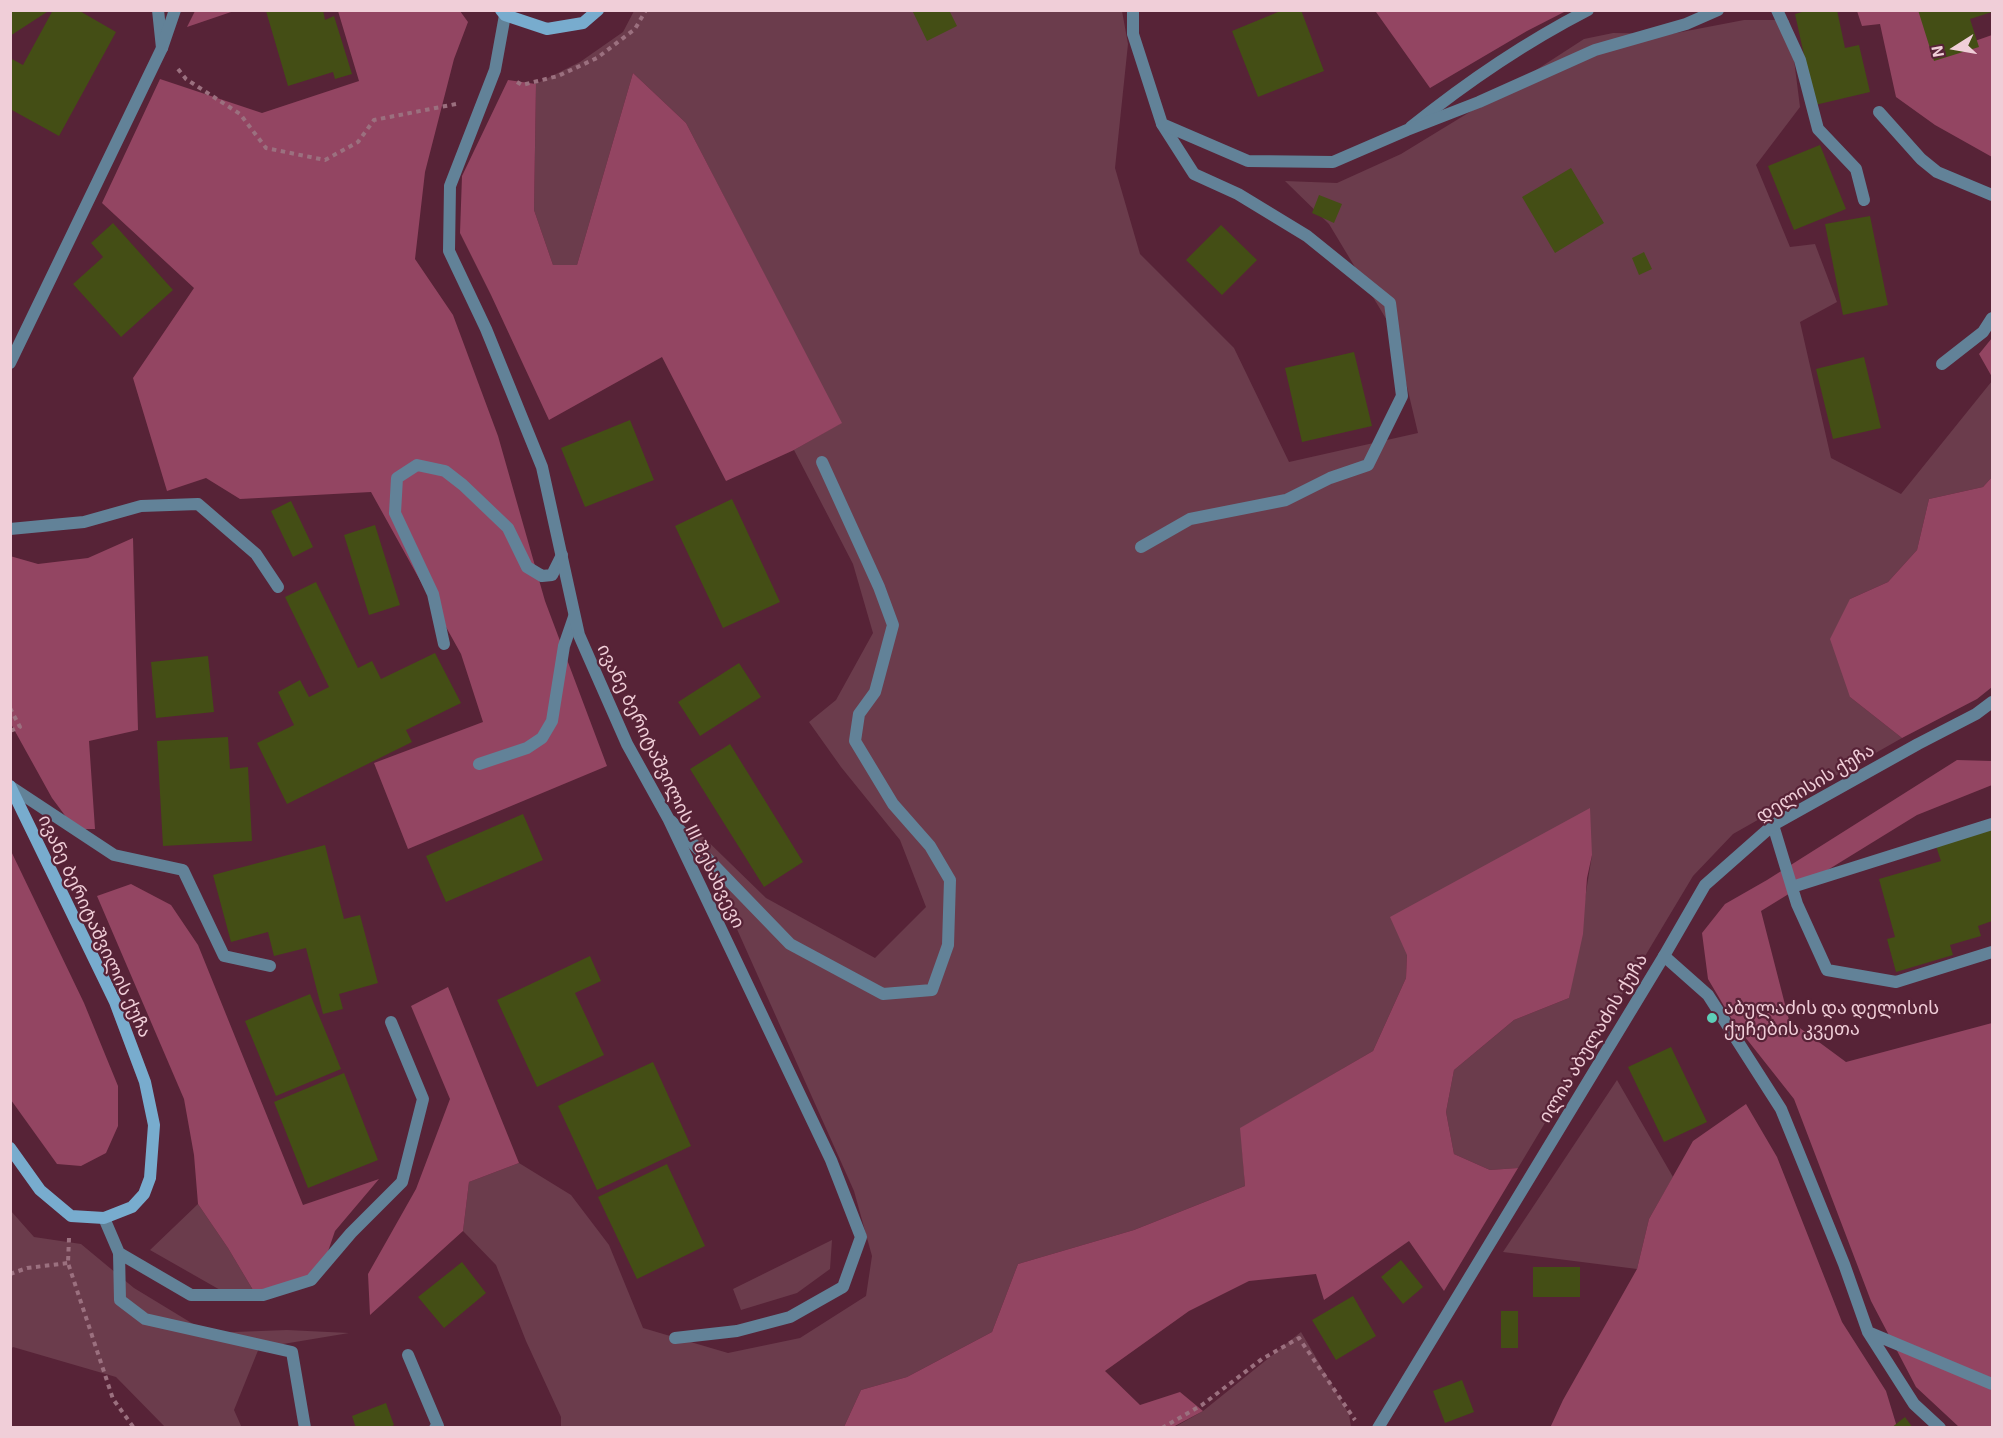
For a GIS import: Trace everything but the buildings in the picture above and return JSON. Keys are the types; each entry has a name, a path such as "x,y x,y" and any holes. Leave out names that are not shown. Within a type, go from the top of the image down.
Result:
{"main road":[{"path":"503,13 547,29 583,23 598,10"},
{"name":"ივანე ბერიტაშვილის ქუჩა","path":"11,787 115,1002 146,1082 154,1125 150,1178 144,1194 132,1207 104,1218 70,1216"},
{"path":"10,1148 40,1190 70,1216"}],"street":[{"path":"158,10 162,48"},
{"path":"10,363 162,48 175,10"},
{"path":"1133,10 1133,34 1162,124 1194,174 1238,194 1307,236 1390,303 1402,396 1368,465 1330,478 1286,500 1190,519 1141,547"},
{"path":"1407,130 1466,83 1544,33 1588,10"},
{"path":"1162,124 1248,161 1333,162 1479,102 1595,50 1686,24 1718,10"},
{"path":"1777,10 1800,60 1818,129 1856,169 1864,200"},
{"name":"ივანე ბერიტაშვილის III შესახვევი","path":"503,13 495,70 450,186 449,251 486,329 542,467 579,635 627,744 668,818 831,1160 861,1237 843,1287 790,1317 737,1331 675,1338"},
{"path":"1879,112 1921,159 1937,172 1992,195"},
{"path":"1942,364 1983,332 1992,318"},
{"path":"668,818 790,944 883,994 932,990 948,945 950,880 930,846 893,804 855,741 859,714 875,692 893,625 879,587 822,462"},
{"path":"444,645 433,594 395,513 397,478 417,465 445,471 464,484 508,528 527,567 542,576 552,575 562,555"},
{"path":"10,529 84,522 141,506 198,504 256,554 278,587"},
{"path":"478,764 527,748 542,738 552,721 564,646 574,617"},
{"name":"დელისის ქუჩა","path":"1664,956 1705,885 1773,825 1976,714 1992,702"},
{"path":"11,787 114,855 183,870 224,956 270,966"},
{"path":"1792,887 1992,824"},
{"path":"1773,825 1797,904 1827,969 1896,982 1992,952"},
{"name":"ილია აბულაძის ქუჩა","path":"1378,1428 1664,956 1708,995 1781,1109 1844,1264 1868,1332 1914,1404 1940,1428"},
{"path":"119,1253 191,1295 263,1295 311,1280 351,1233 402,1182 423,1099 391,1022"},
{"path":"104,1218 119,1253 120,1300 145,1319 292,1352 305,1428"},
{"path":"1868,1332 1992,1384"},
{"path":"408,1355 438,1425 435,1428"}],"path":[{"path":"495,70 522,85 558,76 597,58 635,29 648,10"},
{"path":"162,48 186,79 240,114 266,148 325,160 358,142 374,120 486,98"},
{"path":"10,708 20,727 10,731"},
{"path":"70,1216 68,1263 113,1399 134,1428"},
{"path":"10,1274 27,1268 68,1263"},
{"path":"1162,1428 1202,1405 1262,1359 1299,1338 1360,1428"}],"shaded area":[{"path":"195,10 234,11 187,27"},
{"path":"1378,10 1566,11 1527,31 1430,88 1376,12"},
{"path":"338,11 460,11 468,22 454,59 425,172 415,259 453,315 498,436 545,601 607,766 408,849 374,763 483,722 461,654 371,492 240,499 206,478 167,491 133,378 194,288 102,203 160,79 262,113 359,81"},
{"path":"634,11 1122,11 1128,44 1115,168 1140,254 1234,348 1289,462 1418,433 1394,332 1329,224 1285,181 1337,183 1401,154 1584,39 1613,33 1671,34 1744,20 1789,20 1800,107 1756,165 1790,247 1815,244 1837,302 1800,322 1831,458 1901,494 1992,381 1992,477 1983,487 1929,499 1917,550 1888,582 1850,599 1850,697 1902,738 1733,834 1693,876 1518,1168 1490,1170 1454,1154 1446,1112 1454,1070 1514,1020 1569,998 1592,855 1407,955 1406,978 1373,1051 1241,1128 1245,1186 1134,1230 1018,1264 992,1332 907,1377 861,1390 844,1427 561,1427 561,1417 526,1341 496,1265 463,1231 469,1182 519,1163 571,1195 609,1245 643,1328 728,1353 800,1338 866,1296 872,1256 854,1191 690,824 766,898 875,958 926,907 900,840 841,767 809,722 836,700 873,633 853,564 794,450 841,423 686,123 633,73 577,265 553,265 534,210 536,84 580,62 623,32"},
{"path":"1857,11 1921,11 1935,55 1992,35 1992,157 1935,125 1896,97 1880,24 1862,26"},
{"path":"633,73 686,123 842,423 794,450 726,481 662,357 549,420 460,233 462,176 508,80 536,84 534,210 553,265 577,265"},
{"path":"1992,338 1992,377 1979,354"},
{"path":"1992,477 1992,687 1977,699 1902,738 1850,697 1830,639 1850,599 1888,582 1917,550 1929,499 1983,487"},
{"path":"133,538 138,730 89,741 95,829 75,829 52,798 11,724 10,556 38,564 88,558"},
{"path":"1957,760 1992,761 1992,785 1917,815 1761,911 1789,1020 1846,1062 1992,1023 1992,1427 1959,1427 1916,1387 1871,1301 1794,1099 1734,1023 1708,979 1702,933 1725,904"},
{"path":"1590,808 1592,855 1587,878 1583,934 1569,998 1514,1020 1454,1070 1446,1112 1454,1154 1490,1170 1518,1168 1444,1291 1409,1241 1324,1300 1316,1274 1249,1281 1189,1311 1105,1371 1140,1405 1180,1392 1203,1411 1173,1427 844,1427 861,1390 907,1377 992,1332 1018,1264 1134,1230 1245,1186 1240,1128 1373,1051 1406,978 1407,955 1390,917"},
{"path":"10,849 84,1003 118,1086 118,1126 106,1153 81,1166 57,1164 11,1100"},
{"path":"131,884 171,905 198,945 303,1205 379,1179 335,1231 322,1269 283,1287 253,1290 198,1204 194,1155 184,1099 97,896"},
{"path":"448,987 519,1163 469,1182 463,1231 370,1315 368,1274 416,1189 450,1099 411,1006"},
{"path":"1617,1080 1673,1177 1649,1219 1637,1269 1503,1252"},
{"path":"1746,1104 1777,1157 1842,1322 1886,1391 1897,1427 1550,1428 1563,1400 1637,1269 1649,1219 1693,1141"},
{"path":"198,1204 253,1290 222,1291 150,1250"},
{"path":"11,1211 34,1237 81,1244 134,1288 208,1333 287,1330 349,1333 259,1348 234,1410 242,1428 165,1427 116,1377 13,1347 11,1349"},
{"path":"832,1240 830,1269 797,1293 741,1310 733,1289"},
{"path":"1301,1332 1349,1414 1351,1427 1173,1428 1203,1411"}],"place":[{"name":"აბულაძის და დელისის ქუჩების კვეთა","path":"1712,1018"}]}
